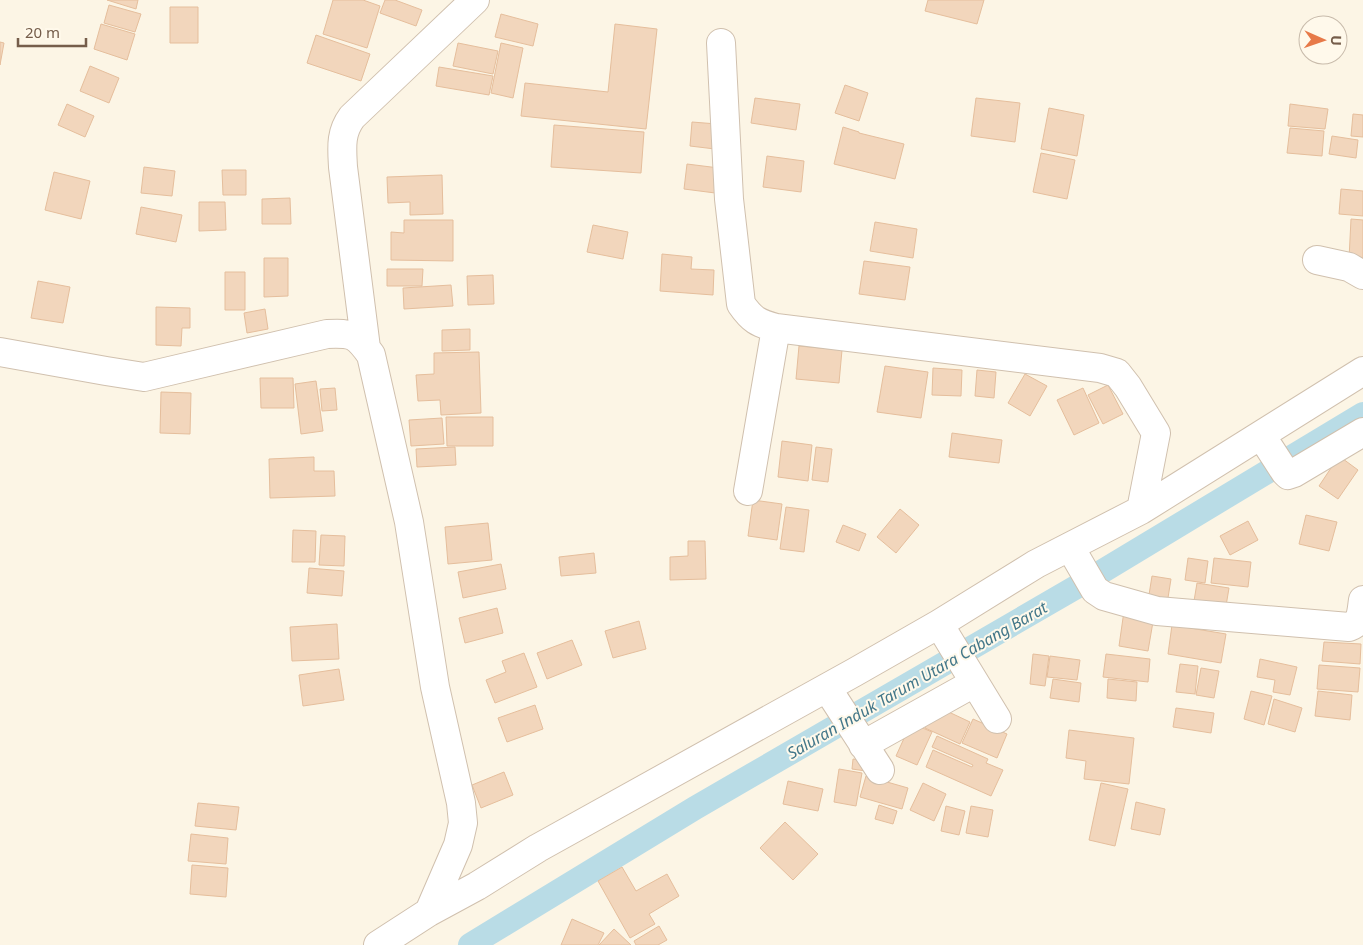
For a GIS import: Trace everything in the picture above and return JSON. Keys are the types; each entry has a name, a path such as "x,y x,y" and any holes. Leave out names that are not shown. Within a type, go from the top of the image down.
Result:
{"street":[{"path":"366,348 343,167 342,144 344,130 352,117 475,0"},
{"path":"721,43 729,199 741,304 750,317 760,324 776,328 1100,368 1117,373 1128,387 1156,433 1141,510"},
{"path":"1317,260 1349,267 1363,275"},
{"path":"748,491 776,328"},
{"path":"0,352 106,372 144,377 327,334 346,334 357,337 366,348 371,355 409,522 435,687 461,803 462,833 429,912"},
{"path":"378,945 429,912 477,886 538,848 650,784 833,697 946,633 1036,564 1073,554 1141,510 1264,440 1363,370"},
{"path":"1264,440 1284,472 1288,475 1363,432"},
{"path":"1073,554 1095,590 1104,596 1157,611 1349,628 1359,620 1363,600"},
{"path":"946,633 997,719"},
{"path":"862,743 973,680"},
{"path":"833,697 880,770"}],"building":[{"path":"107,0 138,0 136,9"},
{"path":"333,0 363,0 380,6 367,48 323,34"},
{"path":"385,0 395,0 422,10 416,26 380,13"},
{"path":"928,0 984,0 977,24 925,11"},
{"path":"109,5 141,14 135,32 104,23"},
{"path":"170,7 198,7 198,43 170,43"},
{"path":"501,14 538,24 533,46 495,37"},
{"path":"101,24 135,34 127,60 94,49"},
{"path":"615,24 657,29 646,129 521,116 525,83 608,92"},
{"path":"316,35 370,54 361,81 307,63"},
{"path":"0,42 4,43 0,65"},
{"path":"458,43 498,51 493,74 453,66"},
{"path":"501,43 523,48 513,98 491,93"},
{"path":"90,66 119,78 109,103 80,91"},
{"path":"439,67 493,76 489,95 436,86"},
{"path":"845,85 868,93 859,121 835,113"},
{"path":"755,98 800,104 796,130 751,123"},
{"path":"976,98 1020,103 1015,142 971,136"},
{"path":"67,104 94,116 85,137 58,125"},
{"path":"1290,104 1328,109 1325,129 1288,126"},
{"path":"1049,108 1084,115 1077,156 1041,149"},
{"path":"1353,114 1363,115 1363,137 1351,136"},
{"path":"692,122 717,124 715,149 690,146"},
{"path":"554,125 644,132 641,173 551,167"},
{"path":"843,127 904,144 895,179 834,164"},
{"path":"1290,128 1324,131 1322,156 1287,153"},
{"path":"1332,136 1358,140 1356,158 1329,154"},
{"path":"1041,153 1075,160 1067,199 1033,192"},
{"path":"767,156 804,161 801,192 763,187"},
{"path":"687,164 727,169 723,194 684,189"},
{"path":"144,167 175,171 172,196 141,193"},
{"path":"222,170 246,170 246,195 223,195"},
{"path":"54,172 90,181 81,219 45,210"},
{"path":"442,175 443,214 410,215 410,202 388,203 387,177"},
{"path":"1341,189 1363,191 1363,216 1339,214"},
{"path":"290,198 291,224 262,224 262,199"},
{"path":"199,202 225,202 226,230 199,231"},
{"path":"141,207 182,215 176,242 136,234"},
{"path":"1351,219 1363,220 1363,260 1349,259"},
{"path":"404,220 453,220 453,261 391,260 391,232 404,233"},
{"path":"875,222 917,229 913,258 870,251"},
{"path":"593,225 628,232 623,259 587,252"},
{"path":"662,254 692,257 691,269 714,270 713,295 660,291"},
{"path":"264,258 288,258 288,296 264,297"},
{"path":"864,261 910,267 905,300 859,294"},
{"path":"387,269 423,269 422,286 387,286"},
{"path":"225,272 245,272 245,310 225,310"},
{"path":"493,275 494,304 468,305 467,276"},
{"path":"38,281 70,287 63,323 31,318"},
{"path":"451,285 453,306 404,309 403,288"},
{"path":"156,307 190,308 190,328 182,328 181,346 156,345"},
{"path":"265,309 268,329 247,333 244,313"},
{"path":"470,329 470,350 442,351 442,330"},
{"path":"799,346 842,350 839,383 796,379"},
{"path":"479,352 481,413 441,415 440,400 418,401 416,375 434,374 434,353"},
{"path":"885,366 928,372 921,418 877,412"},
{"path":"933,368 962,370 961,396 932,395"},
{"path":"977,370 996,372 994,398 975,396"},
{"path":"1025,374 1047,386 1030,416 1008,403"},
{"path":"260,378 293,378 294,408 261,408"},
{"path":"316,381 323,431 301,434 295,384"},
{"path":"1108,385 1123,414 1103,424 1088,395"},
{"path":"335,388 337,410 322,411 320,389"},
{"path":"1083,388 1099,423 1074,435 1057,400"},
{"path":"161,392 191,393 190,434 160,433"},
{"path":"446,417 493,417 493,446 447,446"},
{"path":"442,418 444,444 411,446 409,420"},
{"path":"952,433 1002,440 999,463 949,457"},
{"path":"782,441 812,445 808,481 778,477"},
{"path":"455,447 456,465 417,467 416,449"},
{"path":"816,447 832,449 828,482 812,480"},
{"path":"1339,456 1358,470 1338,499 1319,486"},
{"path":"314,457 314,471 334,471 335,496 270,498 269,459"},
{"path":"753,500 782,504 777,540 748,536"},
{"path":"786,507 809,510 804,552 780,549"},
{"path":"900,509 919,525 896,553 877,537"},
{"path":"1306,515 1337,522 1329,551 1299,544"},
{"path":"1248,521 1258,540 1230,555 1220,536"},
{"path":"488,523 492,560 448,564 445,527"},
{"path":"843,525 866,534 859,551 836,542"},
{"path":"293,530 316,531 315,562 292,562"},
{"path":"321,535 345,536 344,566 319,565"},
{"path":"688,541 705,541 706,579 670,580 670,557 688,556"},
{"path":"594,553 596,573 561,576 559,557"},
{"path":"1188,558 1208,561 1205,583 1185,580"},
{"path":"1214,558 1251,562 1248,587 1211,583"},
{"path":"501,564 506,589 463,598 458,572"},
{"path":"309,568 344,571 342,596 307,593"},
{"path":"1152,576 1171,579 1167,604 1148,601"},
{"path":"1197,583 1229,588 1225,612 1193,607"},
{"path":"497,608 503,633 465,643 459,618"},
{"path":"1124,611 1154,616 1148,651 1119,646"},
{"path":"639,621 646,649 613,658 605,631"},
{"path":"337,624 339,659 292,661 290,627"},
{"path":"1172,625 1226,634 1221,663 1168,654"},
{"path":"572,640 582,665 547,679 537,653"},
{"path":"1324,642 1361,644 1360,664 1322,661"},
{"path":"524,653 537,687 495,703 486,680 506,672 502,661"},
{"path":"1033,654 1049,656 1045,686 1030,684"},
{"path":"1106,654 1150,659 1148,682 1103,677"},
{"path":"1050,656 1080,660 1077,680 1047,677"},
{"path":"1260,659 1297,667 1290,695 1273,692 1275,680 1257,677"},
{"path":"1180,664 1198,666 1195,694 1176,692"},
{"path":"1319,665 1360,668 1358,692 1317,689"},
{"path":"1201,668 1219,671 1214,698 1196,695"},
{"path":"339,669 344,700 303,706 299,675"},
{"path":"1053,679 1081,683 1079,702 1050,698"},
{"path":"1108,679 1137,682 1136,701 1107,698"},
{"path":"1251,691 1272,696 1264,725 1244,719"},
{"path":"1318,691 1352,695 1350,720 1315,716"},
{"path":"1274,699 1302,708 1295,732 1268,724"},
{"path":"535,705 543,729 507,742 498,718"},
{"path":"936,706 970,722 960,744 925,728"},
{"path":"1176,708 1214,713 1211,733 1173,727"},
{"path":"973,719 1007,734 997,758 962,743"},
{"path":"911,723 932,732 917,765 896,756"},
{"path":"1069,730 1134,738 1129,784 1084,779 1086,761 1066,758"},
{"path":"937,736 988,759 986,763 1003,770 991,796 926,767 933,750 972,767 973,765 932,747"},
{"path":"853,759 867,761 866,771 852,769"},
{"path":"839,769 862,773 856,806 834,802"},
{"path":"504,772 513,795 481,808 472,785"},
{"path":"866,776 908,788 902,809 860,797"},
{"path":"788,781 823,789 818,811 783,804"},
{"path":"923,783 946,794 934,821 910,810"},
{"path":"1101,783 1128,789 1115,846 1089,840"},
{"path":"1136,802 1165,809 1160,835 1131,829"},
{"path":"198,803 239,807 236,830 195,826"},
{"path":"879,805 897,811 893,824 875,819"},
{"path":"946,806 965,811 959,835 941,831"},
{"path":"971,806 993,810 988,837 966,833"},
{"path":"785,822 818,854 793,880 760,848"},
{"path":"191,834 228,838 226,864 188,861"},
{"path":"192,865 228,868 226,897 190,894"},
{"path":"622,867 636,891 667,874 679,896 649,914 655,924 630,938 598,881"},
{"path":"572,919 604,933 598,945 561,945"},
{"path":"659,926 667,940 658,945 636,945 634,941"},
{"path":"614,929 631,945 599,945"}],"waterway":[{"name":"Saluran Induk Tarum Utara Cabang Barat","path":"470,945 695,808 1078,586 1363,414"}]}
